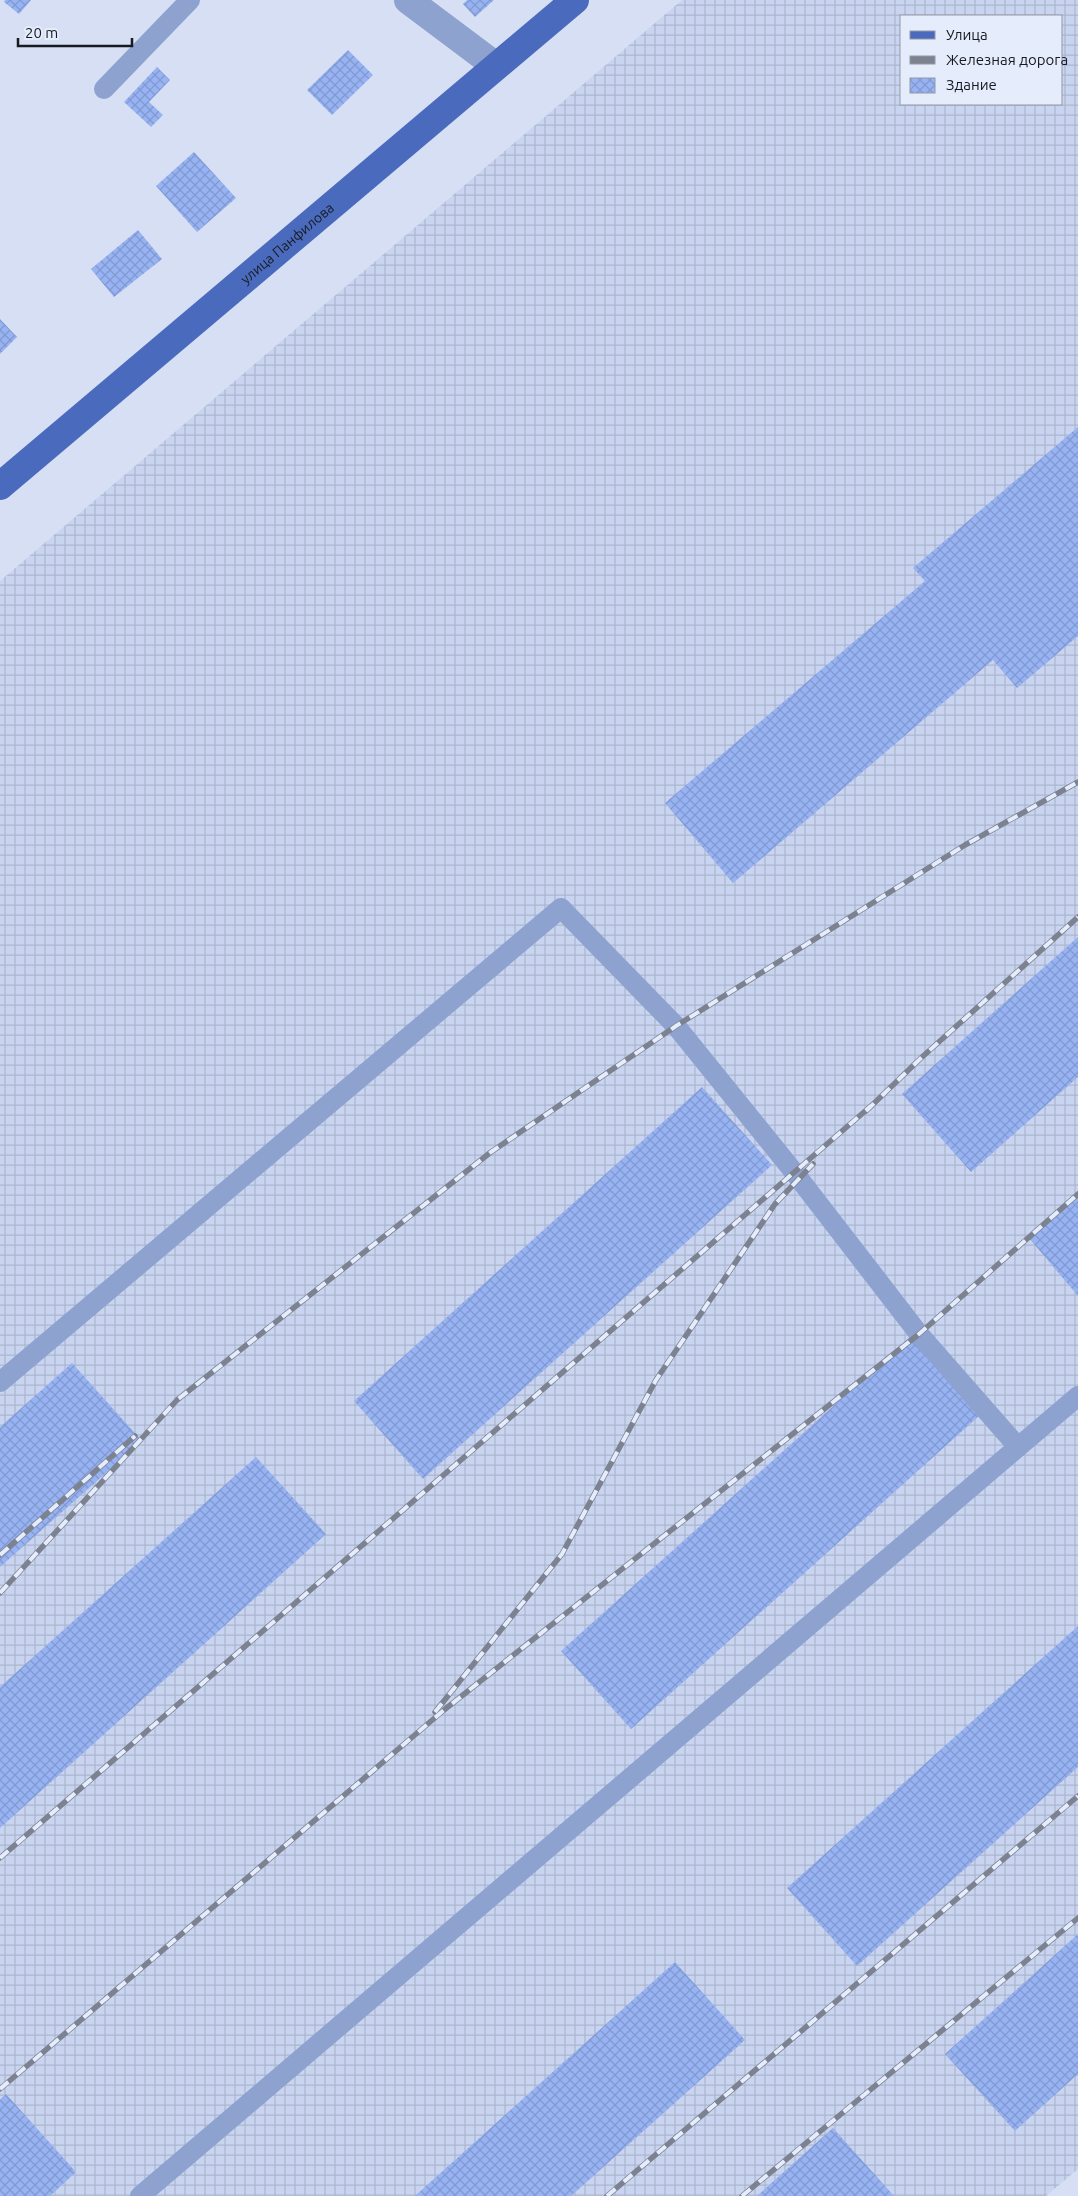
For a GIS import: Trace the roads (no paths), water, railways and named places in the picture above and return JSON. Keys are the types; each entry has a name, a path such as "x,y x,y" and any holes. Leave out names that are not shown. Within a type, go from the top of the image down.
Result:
{"main road":[{"name":"улица Панфилова","path":"0,486 575,0"}],"street":[{"path":"408,0 496,66"}],"lane":[{"path":"104,89 190,0"},
{"path":"0,1382 561,908 676,1026 794,1172 919,1334 1018,1447"},
{"path":"140,2196 1078,1396"}],"railway":[{"path":"0,1593 177,1400 491,1152 676,1026 965,845 1078,782"},
{"path":"866,1111 921,1058 1078,917"},
{"path":"0,1858 871,1106"},
{"path":"435,1712 562,1554 656,1380 775,1204 813,1164"},
{"path":"0,2089 444,1710 919,1334 1078,1194"},
{"path":"0,1555 135,1436"},
{"path":"607,2196 1078,1796"},
{"path":"742,2196 1078,1918"}]}
